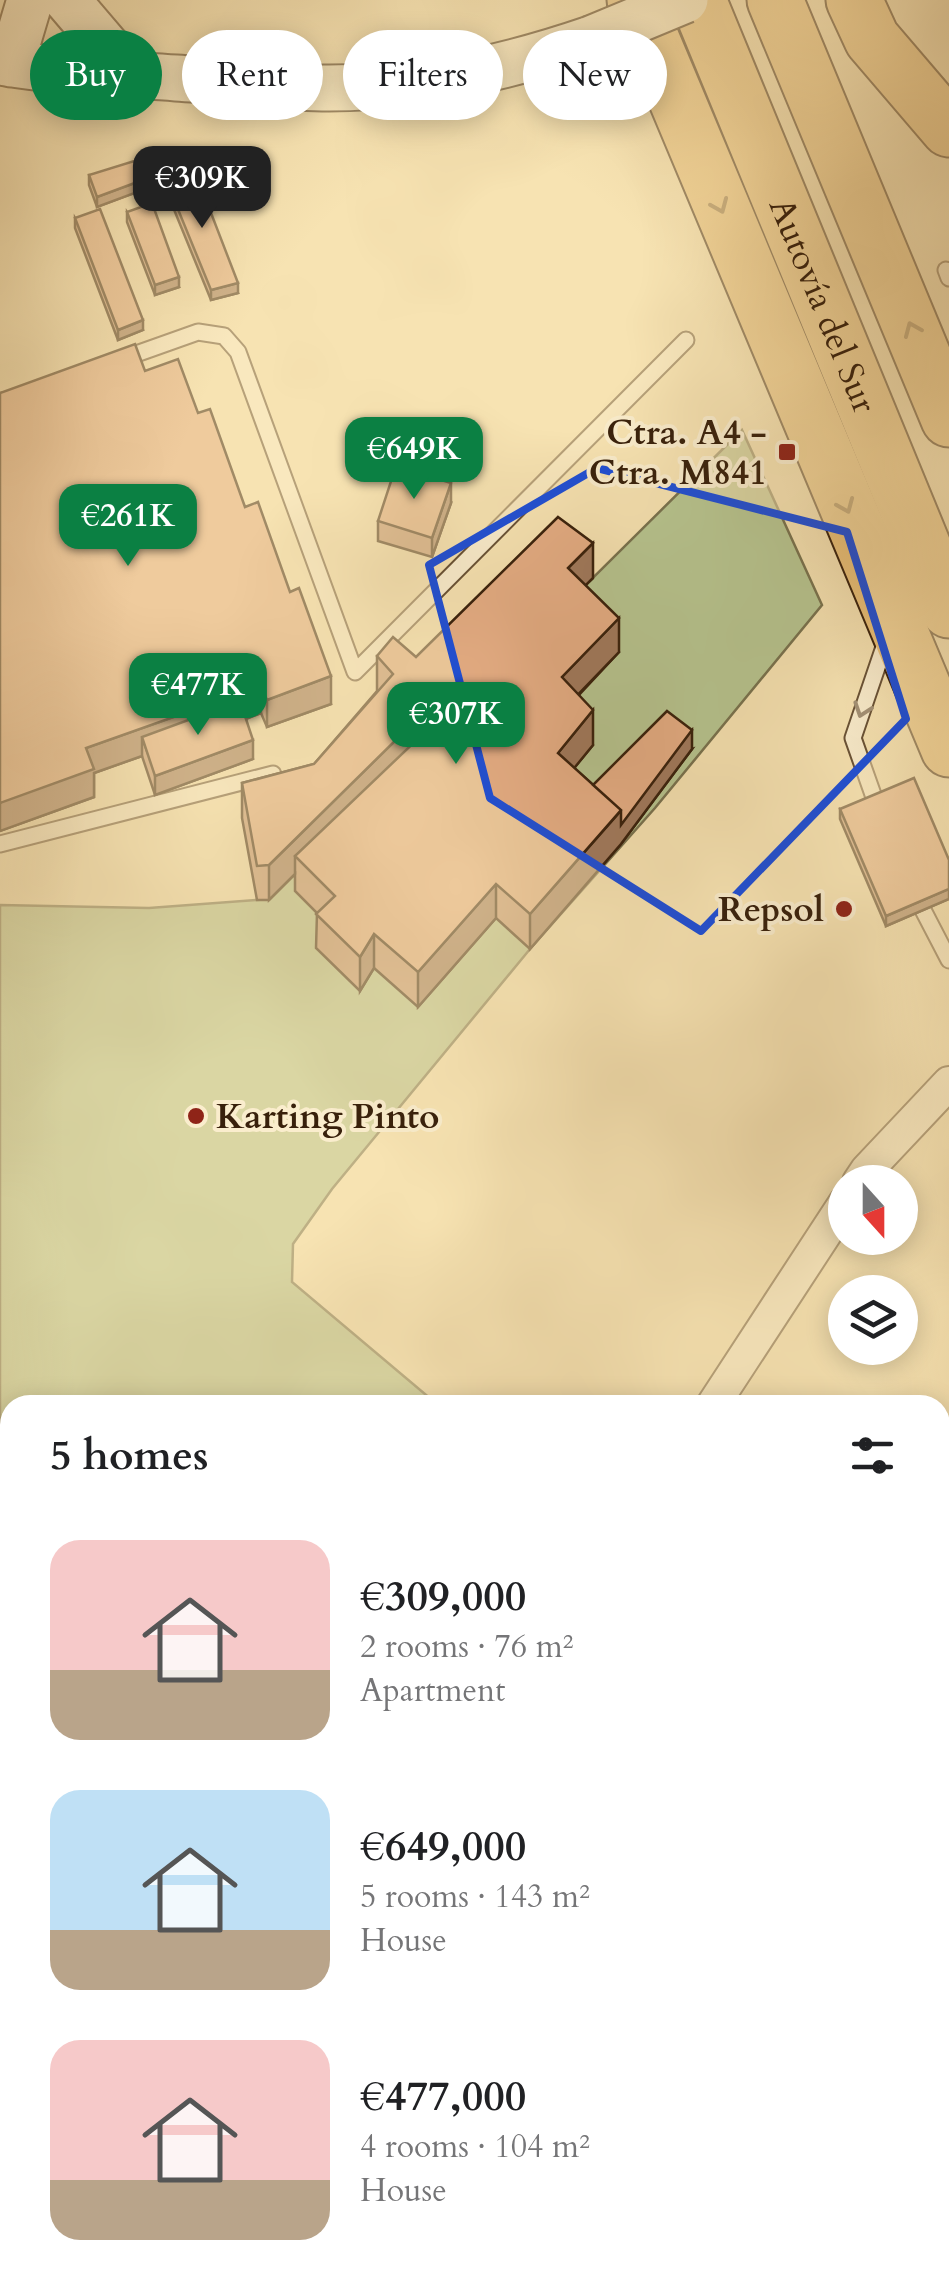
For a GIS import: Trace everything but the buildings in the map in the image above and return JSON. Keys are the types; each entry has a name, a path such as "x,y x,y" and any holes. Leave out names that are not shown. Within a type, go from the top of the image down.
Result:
{"highway":[{"path":"635,0 949,750"},
{"name":"Autovía del Sur","path":"698,0 949,610"},
{"name":"Autovía del Sur","path":"775,0 949,419"},
{"path":"854,0 872,39 949,130"},
{"path":"608,19 683,116"}],"main road":[{"path":"4,60 30,0"},
{"path":"67,0 93,30"},
{"path":"162,76 327,88 388,86 460,76 532,59 608,19 685,0"},
{"path":"0,2 4,60"},
{"path":"4,60 30,63"}],"street":[{"path":"872,1165 949,1083"},
{"path":"720,1395 828,1230"}],"lane":[{"path":"949,271 946,270 949,278"},
{"path":"108,363 198,332 224,336 238,352 355,672 686,340"},
{"path":"876,804 853,738 894,618"},
{"path":"0,844 273,774"},
{"path":"923,910 949,960"}],"highlighted area":[{"path":"597,468 847,532 906,719 701,931 490,798 429,565"}],"green space":[{"name":"Karting Pinto","path":"742,430 822,605 655,808 530,949 332,1189 293,1244 292,1282 426,1395 0,1395 0,905 149,908 269,899"}],"place":[{"name":"Ctra. A4 - Ctra. M841","path":"787,452"},
{"name":"Repsol","path":"844,909"},
{"name":"Karting Pinto","path":"196,1116"}]}
